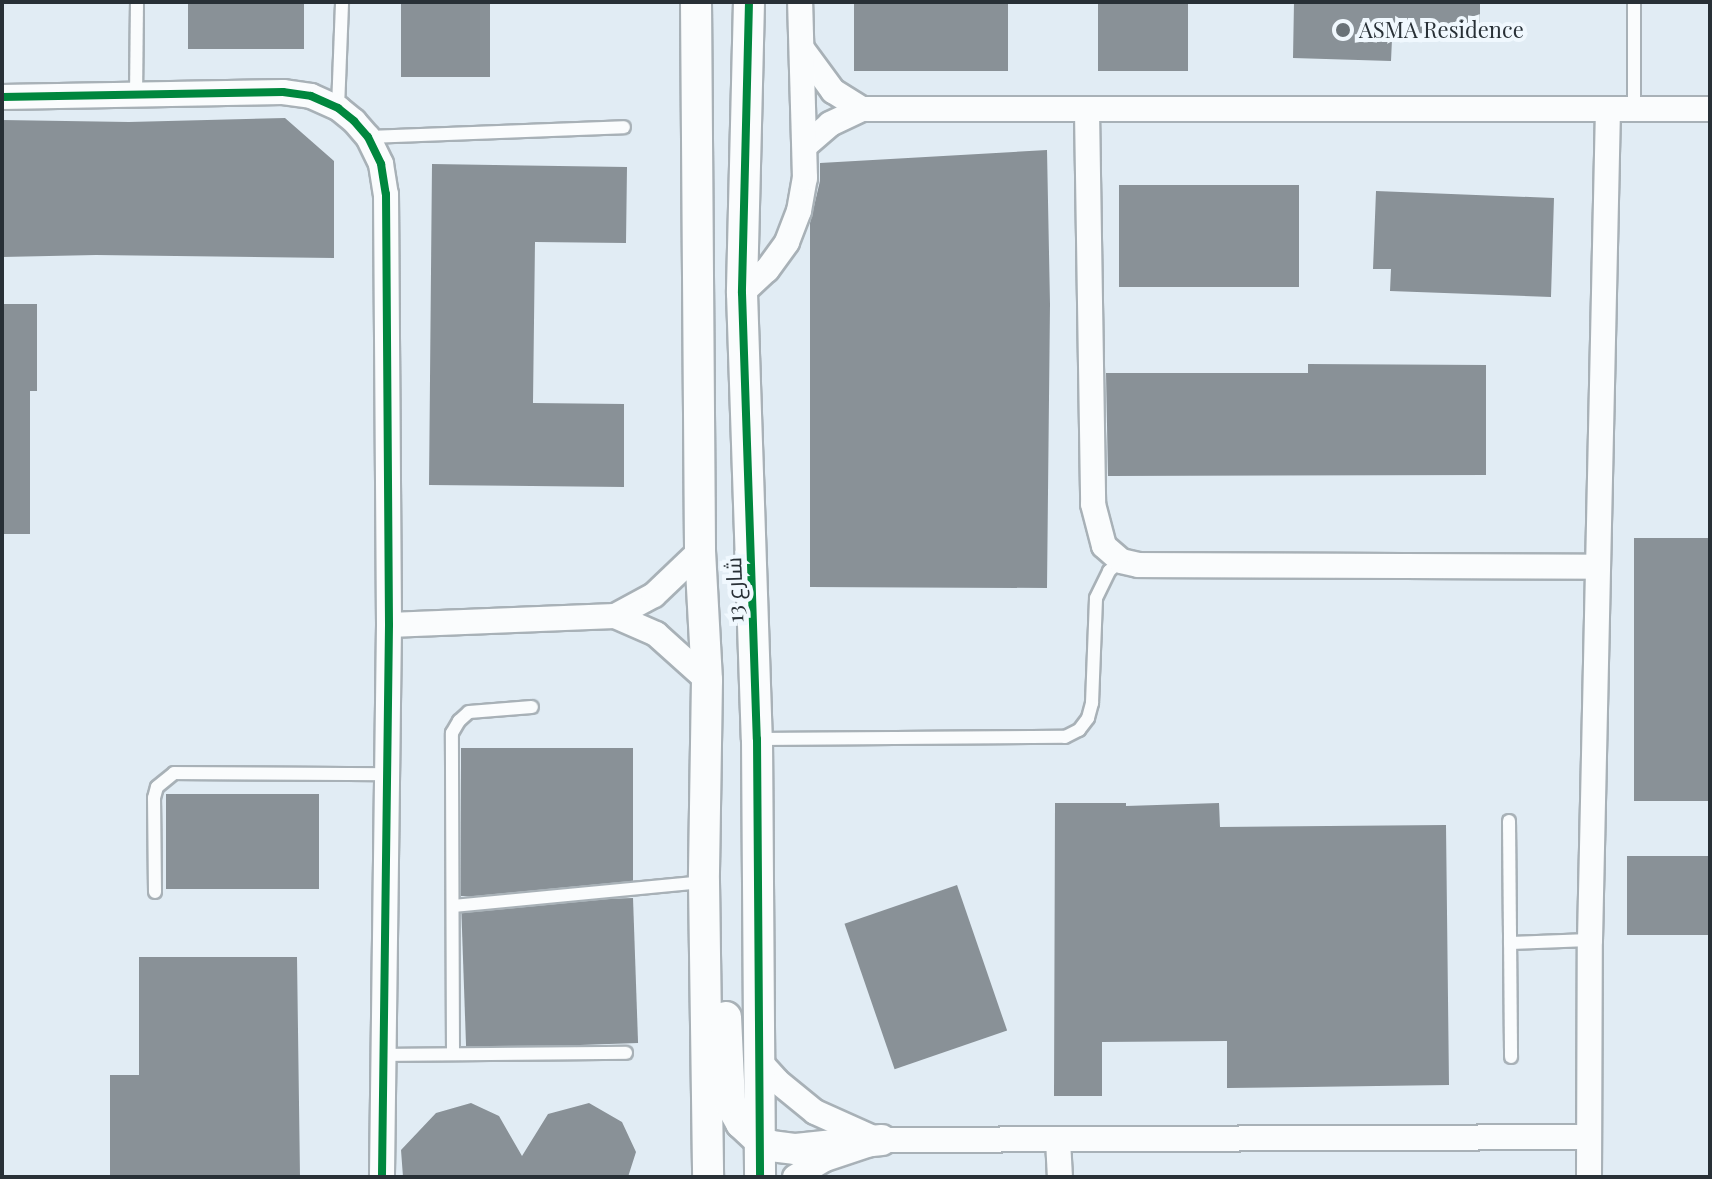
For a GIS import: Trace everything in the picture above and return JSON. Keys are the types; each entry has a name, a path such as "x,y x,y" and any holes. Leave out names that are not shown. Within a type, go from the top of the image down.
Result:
{"street":[{"name":"شارع 13","path":"696,2 700,551 707,680 704,882 708,1177"},
{"name":"شارع 13","path":"749,2 742,293 757,739 760,1177"},
{"path":"742,293 767,270 787,242 799,211 805,178 800,2"},
{"path":"801,48 833,91 862,109"},
{"path":"2,97 283,92 311,96 338,108 368,137 381,164 386,194 389,625 382,1177"},
{"path":"805,146 830,124 862,109 1710,109"},
{"path":"1589,1177 1590,940 1608,109"},
{"path":"1087,111 1093,504 1104,546 1121,561 1139,565 1598,567"},
{"path":"615,616 654,595 700,551"},
{"path":"389,625 615,616 656,634 707,680"},
{"path":"704,882 723,942 730,1103 741,1123 760,1141 796,1149 882,1140 1589,1137"},
{"path":"761,1063 795,1098 815,1112 847,1129 882,1140"},
{"path":"795,1177 825,1159 882,1140"},
{"path":"1058,1140 1060,1177"}],"lane":[{"path":"136,97 137,2"},
{"path":"338,108 342,2"},
{"path":"1634,2 1634,110"},
{"path":"368,137 624,127"},
{"path":"757,739 1065,737 1079,730 1088,718 1092,703 1096,598 1109,571 1121,561"},
{"path":"453,1053 452,733 469,712 532,707"},
{"path":"155,892 154,798 157,787 174,773 386,774"},
{"path":"1509,821 1511,1057"},
{"path":"454,906 704,882"},
{"path":"1510,943 1590,940"},
{"path":"383,1055 626,1053"}],"building":[{"path":"188,2 304,2 304,49 188,49"},
{"path":"401,2 490,2 490,77 401,77"},
{"path":"854,2 1008,2 1008,71 854,71"},
{"path":"1098,2 1188,2 1188,71 1098,71"},
{"name":"ASMA Residence","path":"1294,2 1480,2 1480,39 1392,39 1391,61 1293,58"},
{"path":"285,118 334,161 334,258 2,257 2,120 129,122"},
{"path":"1047,150 1050,304 1047,588 810,587 810,223 820,181 820,163"},
{"path":"432,164 627,167 626,243 535,242 533,403 624,404 624,487 429,485"},
{"path":"1119,185 1299,185 1299,287 1119,287"},
{"path":"1376,191 1554,198 1551,297 1390,291 1391,269 1373,269"},
{"path":"2,304 37,304 37,391 30,391 30,534 2,534"},
{"path":"1308,364 1486,365 1486,475 1108,476 1106,373 1308,373"},
{"path":"1634,538 1710,538 1710,801 1634,801"},
{"path":"461,748 633,748 633,896 461,896"},
{"path":"166,794 319,794 319,889 166,889"},
{"path":"1055,803 1126,803 1126,806 1219,803 1220,827 1446,825 1449,1085 1227,1088 1227,1041 1102,1042 1102,1096 1054,1096"},
{"path":"1627,856 1710,856 1710,935 1627,935"},
{"path":"957,885 1007,1031 895,1069 844,924"},
{"path":"633,898 638,1043 466,1049 461,904"},
{"path":"139,957 297,957 300,1176 110,1175 110,1075 139,1075"},
{"path":"471,1103 499,1116 522,1156 548,1114 589,1103 622,1122 636,1152 628,1177 403,1177 401,1150 436,1113"}],"cycle path":[{"path":"749,2 742,293 757,739 760,1177"},
{"path":"2,97 283,92 311,96 338,108 354,121 368,137 381,164 386,194 389,625 382,1177"}],"place":[{"name":"ASMA Residence","path":"1343,30"}]}
